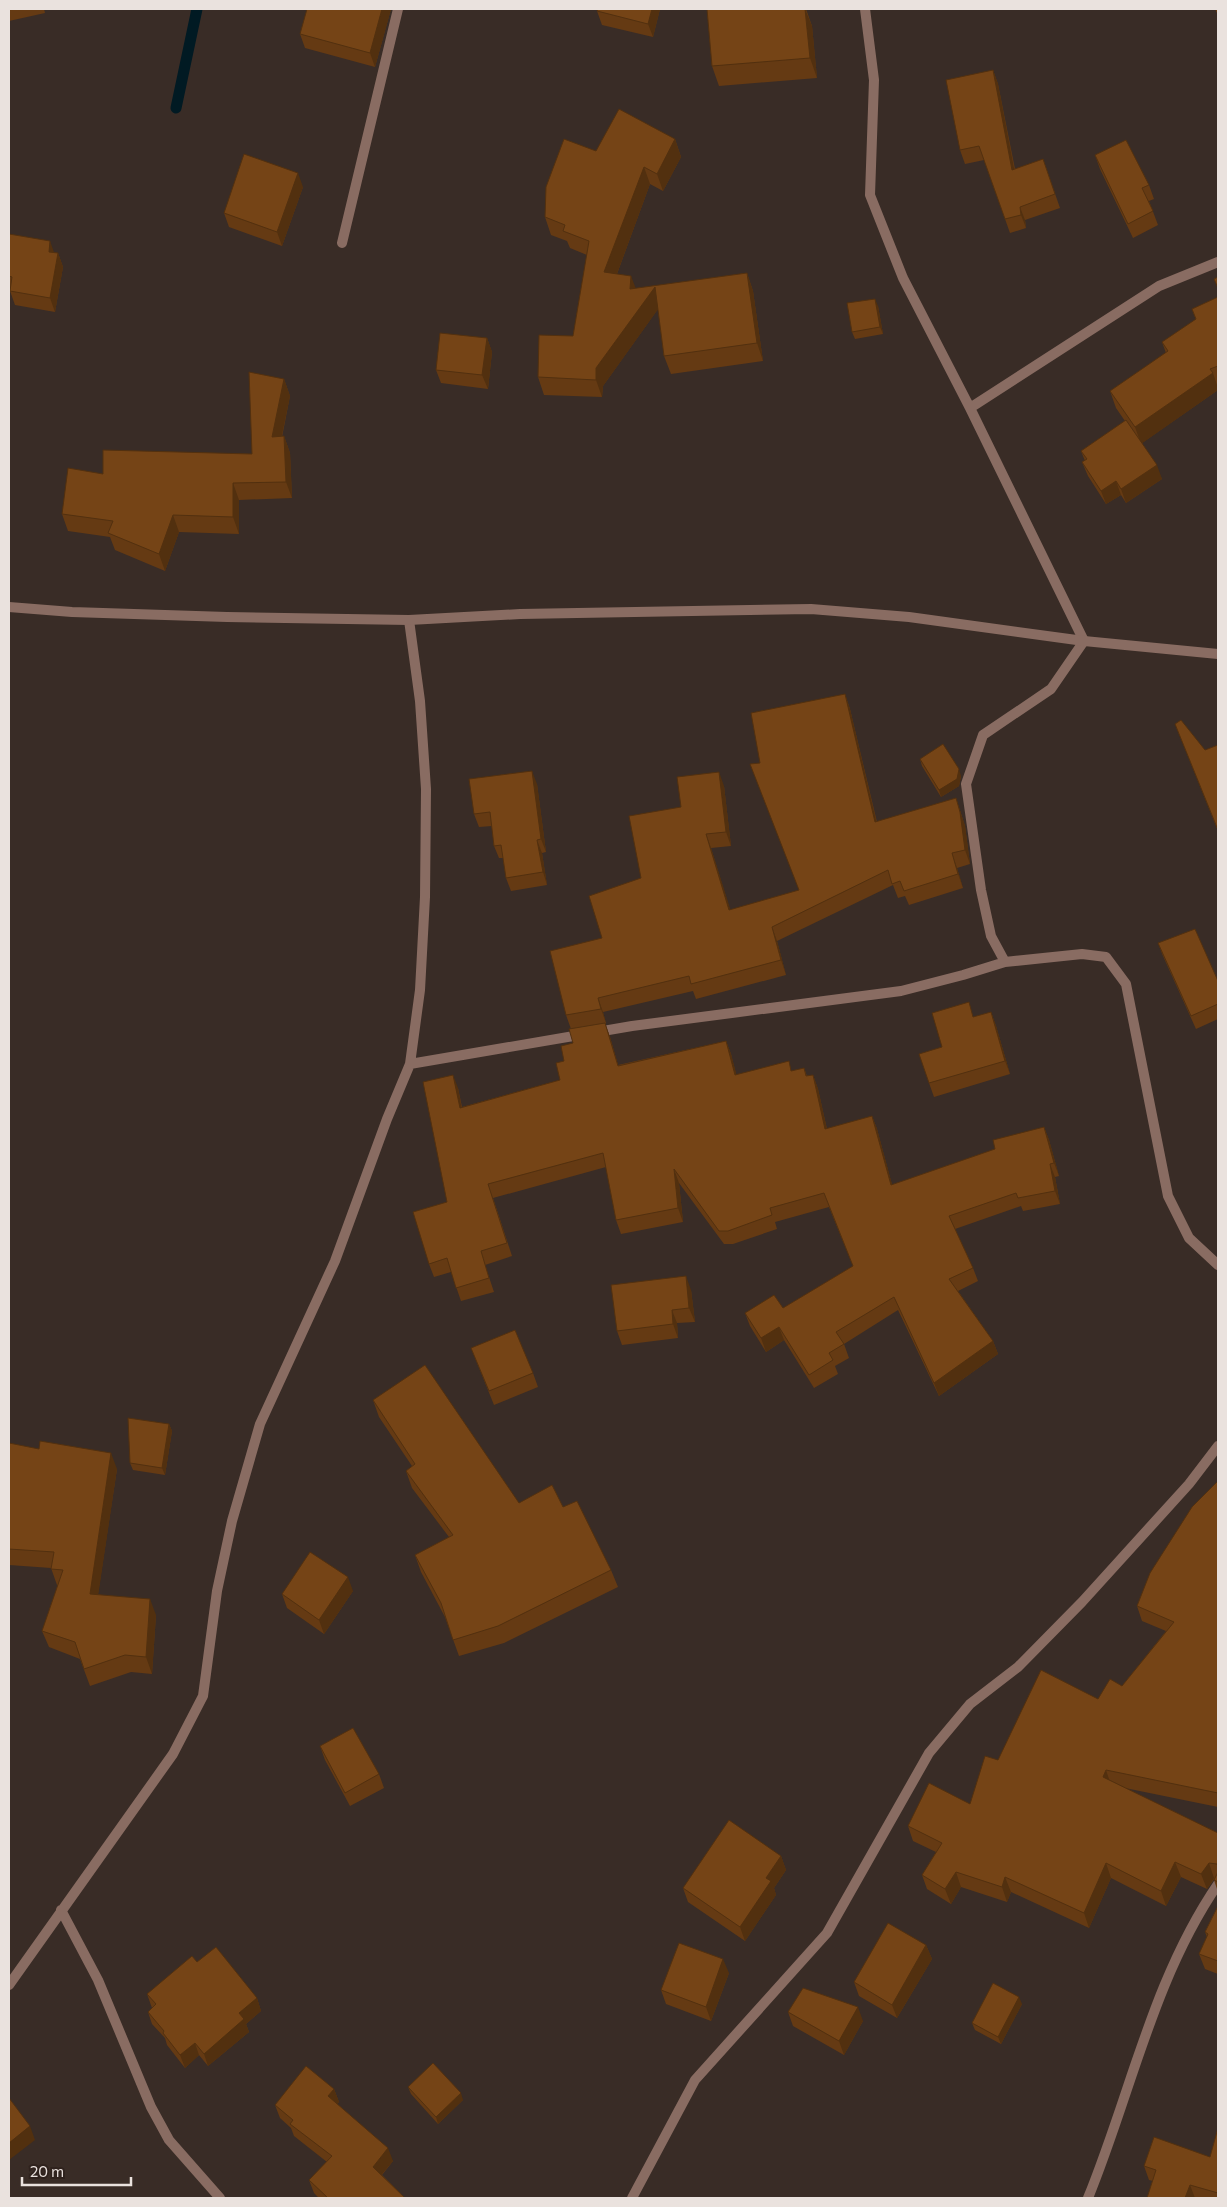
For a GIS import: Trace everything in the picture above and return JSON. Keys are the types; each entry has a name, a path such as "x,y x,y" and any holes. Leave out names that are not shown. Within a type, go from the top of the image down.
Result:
{"street":[{"path":"342,243 398,9"},
{"path":"865,9 874,80 870,195 903,278 970,408 1084,641"},
{"path":"970,408 1159,286 1218,262"},
{"path":"9,607 72,612 409,620 520,614 811,609 909,617 1084,641 1218,654"},
{"path":"9,1985 173,1754 203,1696 217,1592 232,1521 260,1424 336,1261 410,1064 420,990 425,897 426,789 420,701 409,620"},
{"path":"1005,962 991,936 981,890 966,784 983,735 1051,689 1084,641"},
{"path":"410,1064 632,1026 901,991 1005,962 1082,954 1106,957 1126,984 1168,1196 1190,1238 1218,1265"},
{"path":"632,2198 695,2080 827,1933 929,1753 970,1704 1018,1667 1082,1602 1189,1484 1218,1446"},
{"path":"1088,2198 1155,2007 1188,1937 1218,1884"},
{"path":"61,1910 98,1980 151,2107 169,2140 220,2198"}],"building":[{"path":"307,9 382,9 370,53 300,34"},
{"path":"598,9 652,9 648,24 597,11"},
{"path":"707,9 805,9 810,58 712,66"},
{"path":"993,70 1012,170 1043,159 1055,194 1020,207 1021,215 1005,219 979,146 960,150 946,80"},
{"path":"619,109 675,139 657,174 644,167 604,272 631,276 630,289 747,273 757,343 664,356 655,287 596,368 596,380 538,377 539,335 573,336 589,241 563,231 565,225 545,217 546,187 564,139 596,151"},
{"path":"1126,140 1149,185 1142,188 1153,211 1128,224 1095,155"},
{"path":"244,154 298,173 277,232 224,213"},
{"path":"9,234 50,241 49,252 58,253 50,298 10,291 12,277 9,276"},
{"path":"1218,277 1218,288 1214,279"},
{"path":"1218,297 1218,366 1210,369 1213,373 1135,427 1110,391 1168,351 1162,342 1196,319 1192,309"},
{"path":"875,299 880,327 852,332 847,303"},
{"path":"440,333 487,338 482,375 436,370"},
{"path":"249,372 284,379 272,437 284,436 286,482 233,483 233,517 173,515 159,554 108,533 113,521 62,514 68,468 103,474 103,450 252,454"},
{"path":"1126,420 1157,465 1121,489 1116,481 1101,491 1082,462 1087,459 1081,451"},
{"path":"845,694 875,822 956,798 960,812 965,850 952,853 958,874 904,891 900,881 892,884 888,870 772,927 781,960 691,984 689,976 598,998 601,1009 566,1015 550,951 602,938 589,896 641,878 629,816 681,807 677,777 719,772 726,832 706,834 729,910 799,890 750,764 760,763 751,713"},
{"path":"1181,720 1205,750 1218,745 1218,830 1175,724"},
{"path":"943,744 959,769 957,779 939,790 920,759"},
{"path":"532,771 541,839 537,840 543,872 506,878 501,845 494,846 490,812 474,814 469,779"},
{"path":"1195,929 1218,981 1218,1004 1191,1016 1158,943"},
{"path":"969,1002 973,1017 991,1012 1005,1061 929,1083 919,1054 942,1047 932,1013"},
{"path":"605,1023 618,1066 726,1041 735,1075 789,1061 791,1071 804,1068 806,1076 813,1075 825,1129 872,1116 891,1185 995,1149 993,1140 1044,1127 1054,1163 1050,1164 1055,1191 1018,1198 1016,1193 949,1216 973,1268 949,1279 993,1341 934,1383 894,1297 836,1332 844,1344 829,1353 833,1360 809,1375 779,1327 761,1338 745,1313 774,1295 783,1308 853,1266 824,1193 770,1208 772,1215 728,1231 719,1231 674,1169 678,1208 616,1220 603,1153 488,1184 507,1243 481,1251 489,1278 456,1288 447,1258 429,1264 413,1212 447,1202 423,1082 453,1075 460,1108 560,1080 556,1063 564,1061 561,1046 573,1043 569,1029"},
{"path":"686,1276 689,1308 672,1310 673,1324 617,1331 611,1285"},
{"path":"515,1330 533,1373 489,1391 471,1348"},
{"path":"425,1365 519,1503 552,1485 563,1507 577,1501 611,1570 498,1626 453,1640 441,1603 415,1555 453,1535 406,1471 415,1464 373,1400"},
{"path":"128,1418 169,1424 162,1468 130,1463"},
{"path":"40,1441 111,1453 90,1594 150,1599 146,1657 125,1655 84,1669 75,1642 42,1631 63,1570 51,1569 54,1552 9,1549 9,1443 39,1449"},
{"path":"1218,1481 1218,1793 1106,1770 1103,1777 1218,1833 1218,1867 1217,1864 1209,1863 1201,1874 1175,1862 1161,1891 1106,1863 1084,1913 1005,1877 1002,1887 956,1872 945,1889 922,1875 942,1843 908,1826 929,1783 970,1804 985,1756 998,1760 1041,1670 1098,1699 1110,1679 1122,1686 1174,1622 1137,1606 1150,1573 1192,1507"},
{"path":"310,1552 348,1577 319,1620 282,1594"},
{"path":"353,1728 379,1774 345,1793 320,1746"},
{"path":"729,1820 781,1856 766,1878 771,1881 740,1927 683,1888"},
{"path":"1218,1872 1218,1882 1214,1880"},
{"path":"1218,1906 1218,1961 1199,1954 1208,1934 1205,1932"},
{"path":"888,1923 926,1945 892,2005 854,1982"},
{"path":"679,1943 723,1959 706,2007 661,1990"},
{"path":"216,1947 257,1998 239,2013 244,2019 204,2054 195,2043 180,2055 148,2012 156,2004 147,1994 192,1956 197,1962"},
{"path":"993,1983 1019,1997 998,2037 972,2023"},
{"path":"803,1988 858,2007 839,2041 788,2012"},
{"path":"433,2063 461,2093 436,2117 408,2087"},
{"path":"306,2066 334,2089 328,2096 388,2148 373,2167 405,2198 328,2198 309,2180 332,2156 290,2124 293,2120 275,2105"},
{"path":"9,2098 30,2126 9,2143"},
{"path":"1218,2128 1218,2193 1190,2185 1185,2198 1147,2198 1156,2170 1144,2166 1154,2137 1210,2157"}],"waterway":[{"path":"176,108 197,9"}]}
